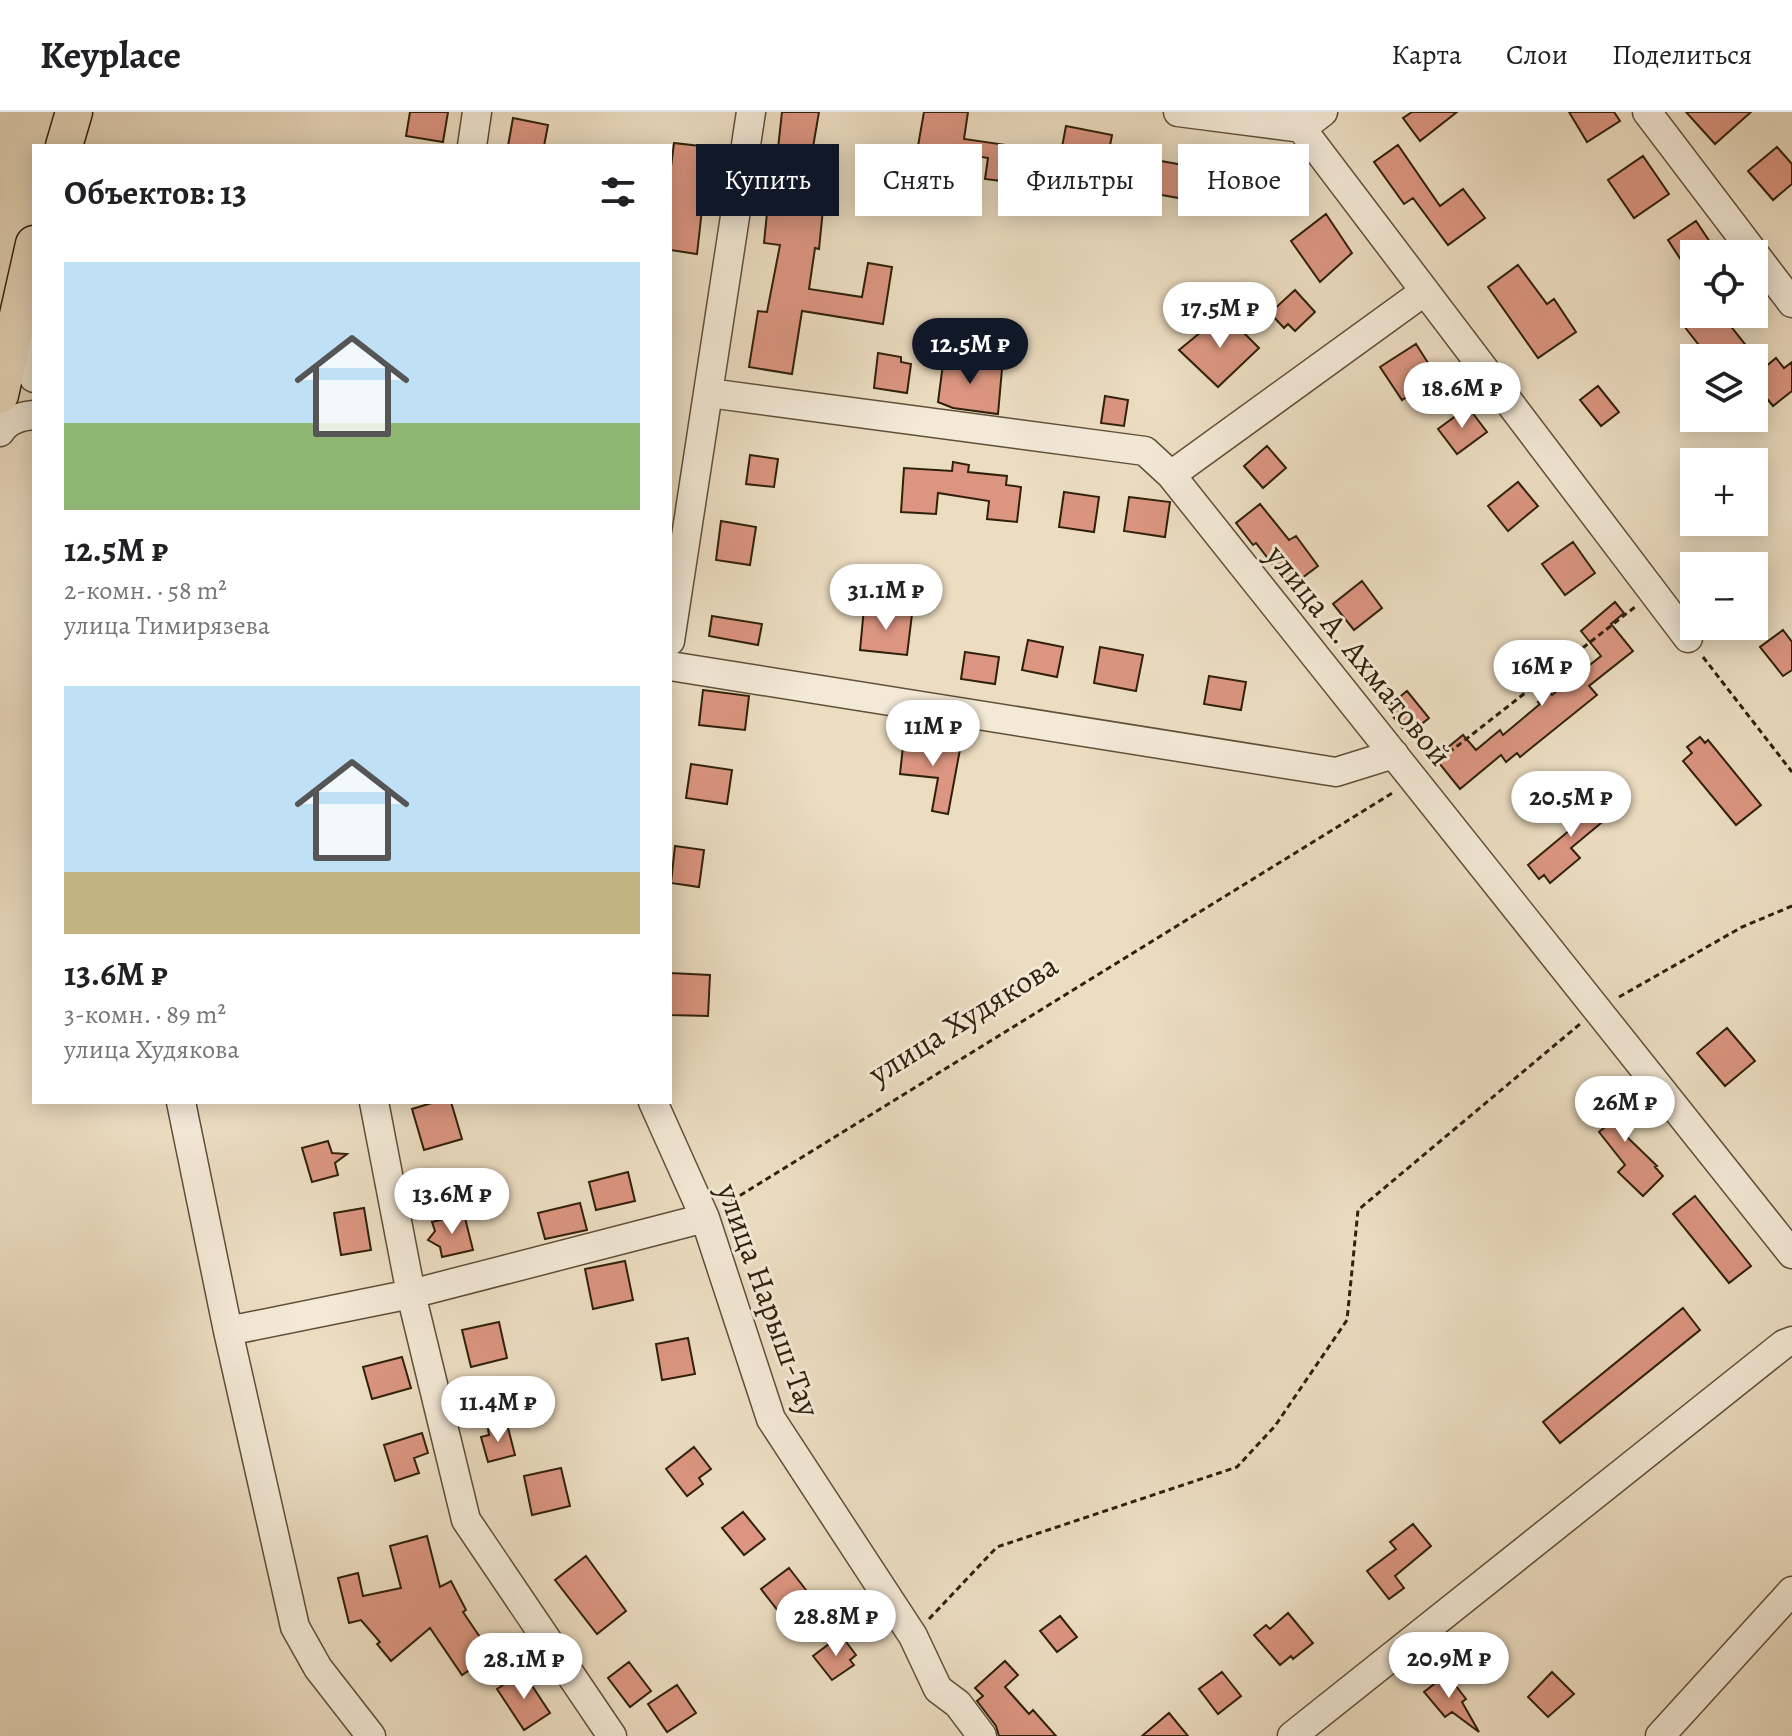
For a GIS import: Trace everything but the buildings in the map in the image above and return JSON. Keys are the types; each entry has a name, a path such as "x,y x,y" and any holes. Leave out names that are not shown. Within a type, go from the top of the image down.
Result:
{"main road":[{"path":"65,144 74,112"},
{"path":"0,395 4,350 19,305 32,249"}],"street":[{"path":"472,144 477,112"},
{"path":"672,628 751,112"},
{"path":"1178,112 1305,117 1425,291 1680,627"},
{"path":"1647,112 1792,303"},
{"path":"1171,475 1425,291"},
{"path":"19,305 32,368"},
{"name":"улица А. Ахматовой","path":"709,393 1145,451 1171,475 1792,1254"},
{"path":"0,432 21,416 32,415"},
{"path":"672,666 1336,772 1394,754"},
{"path":"181,1104 228,1331 295,1627 318,1668 371,1736"},
{"path":"374,1104 411,1294 466,1520 612,1736"},
{"name":"улица Нарыш-Тау","path":"654,1104 705,1218 771,1419 913,1636 938,1689 958,1704 982,1736"},
{"path":"228,1331 411,1294 705,1218"},
{"path":"1292,1736 1784,1344 1792,1341"},
{"path":"1660,1736 1792,1591"}],"path":[{"name":"улица Худякова","path":"705,1218 1414,779 1654,592"},
{"path":"1690,640 1792,772"},
{"path":"913,1636 997,1547 1237,1467 1275,1426 1347,1320 1358,1210 1598,1010 1742,927 1792,906"}]}
